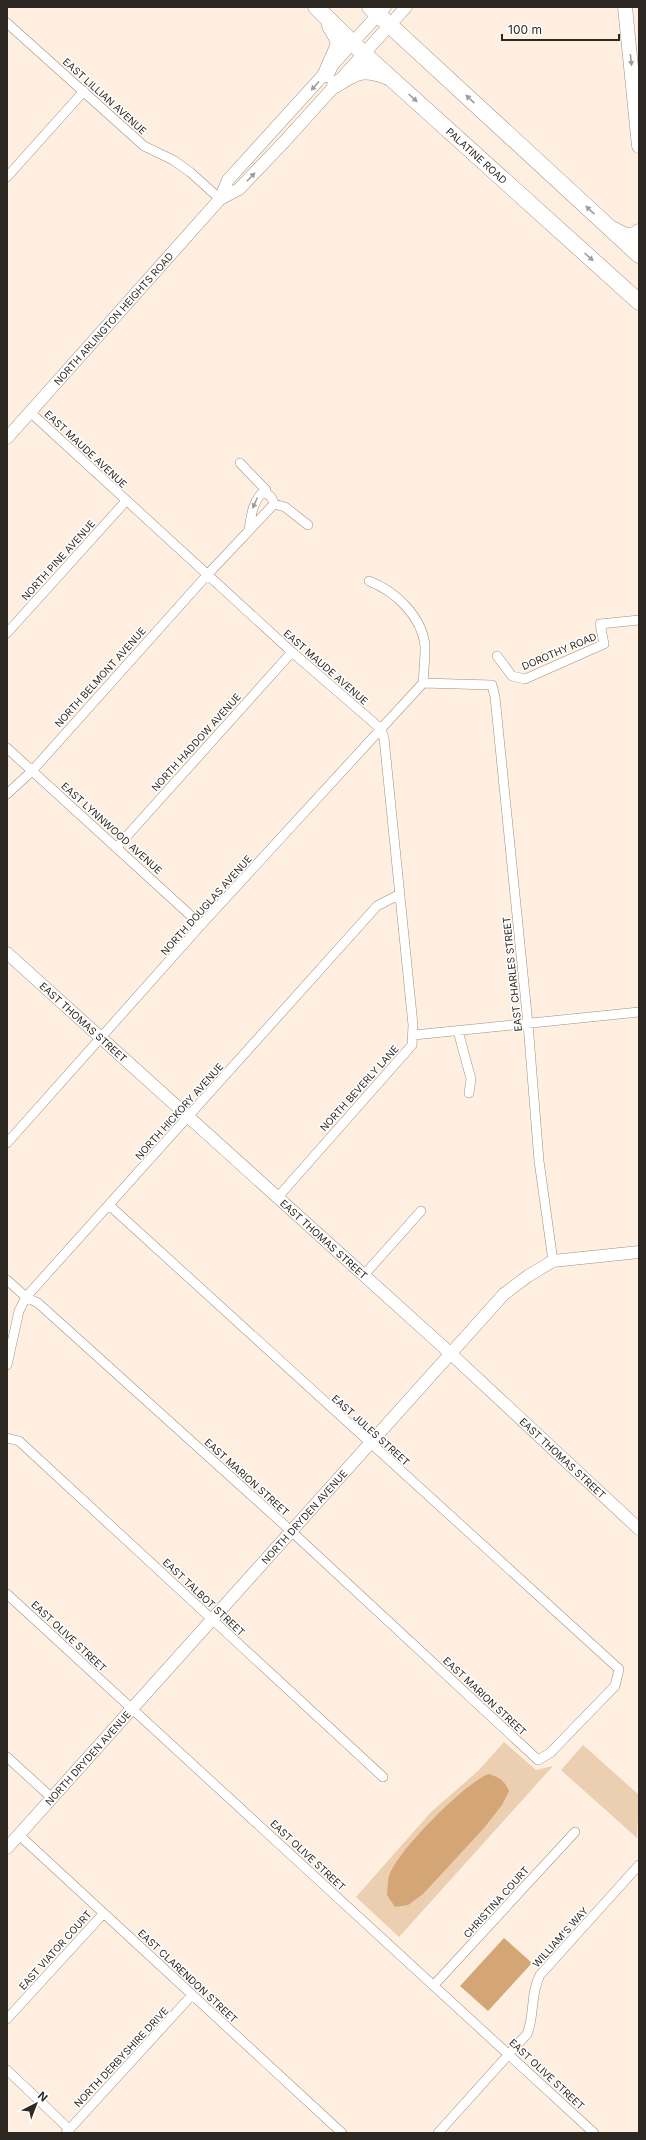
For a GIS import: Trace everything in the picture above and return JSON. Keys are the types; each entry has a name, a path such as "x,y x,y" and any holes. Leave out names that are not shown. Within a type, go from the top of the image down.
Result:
{"highway":[{"path":"320,11 339,41 330,79 357,72 373,71 391,78"},
{"name":"PALATINE ROAD","path":"320,11 359,49 639,302"},
{"path":"381,14 639,255"},
{"path":"611,229 628,237 634,236 639,232"}],"main road":[{"path":"625,7 639,146"}],"street":[{"name":"NORTH ARLINGTON HEIGHTS ROAD","path":"7,438 220,199 239,189 284,142 330,79 359,49 381,14 406,7"},
{"name":"EAST LILLIAN AVENUE","path":"7,23 144,146 178,163 220,199"},
{"path":"7,177 84,91"},
{"name":"EAST MAUDE AVENUE","path":"30,412 292,652 380,729"},
{"path":"240,463 266,490 265,494"},
{"path":"249,530 253,506 262,493 272,497 274,504 285,507 308,525"},
{"name":"NORTH PINE AVENUE","path":"7,633 126,501"},
{"name":"NORTH BELMONT AVENUE","path":"7,794 32,771 208,574 274,504"},
{"path":"369,581 388,590 400,601 413,615 421,629 424,646 423,683"},
{"name":"DOROTHY ROAD","path":"497,656 512,676 525,679 604,644 600,624 639,620"},
{"name":"NORTH HADDOW AVENUE","path":"117,847 292,652"},
{"name":"EAST CHARLES STREET","path":"423,683 492,685 496,697 528,1024 539,1161 554,1261"},
{"name":"NORTH DOUGLAS AVENUE","path":"7,1143 201,925 423,683"},
{"path":"380,729 384,738 414,1035 639,1012"},
{"name":"EAST LYNNWOOD AVENUE","path":"7,748 201,925"},
{"name":"NORTH HICKORY AVENUE","path":"7,1365 19,1311 26,1297 189,1117 376,906 400,894"},
{"name":"EAST THOMAS STREET","path":"9,958 102,1038 450,1352 639,1529"},
{"path":"458,1031 471,1079 470,1093"},
{"name":"NORTH BEVERLY LANE","path":"278,1197 412,1045 414,1035"},
{"name":"EAST JULES STREET","path":"109,1205 619,1669 615,1686 550,1753 538,1760"},
{"path":"364,1275 421,1211"},
{"name":"NORTH DRYDEN AVENUE","path":"7,1848 370,1444 450,1352 504,1294 528,1276 554,1261 639,1252"},
{"name":"EAST MARION STREET","path":"7,1280 26,1297 38,1303 291,1531 538,1760"},
{"name":"EAST TALBOT STREET","path":"7,1438 19,1441 383,1777"},
{"name":"EAST OLIVE STREET","path":"7,1594 594,2133"},
{"path":"7,1757 52,1798"},
{"name":"CHRISTINA COURT","path":"434,1985 575,1832"},
{"name":"EAST CLARENDON STREET","path":"19,1835 342,2133"},
{"name":"WILLIAM'S WAY","path":"438,2133 527,2034 531,2024 533,1995 540,1975 639,1865"},
{"name":"EAST VIATOR COURT","path":"7,2019 103,1914"},
{"name":"NORTH DERBYSHIRE DRIVE","path":"67,2131 192,1995"},
{"path":"7,2070 67,2131"}],"shaded area":[{"path":"504,1742 536,1770 553,1766 399,1937 356,1897 431,1812 478,1771"},
{"path":"583,1745 639,1795 637,1838 561,1770"},
{"path":"488,1774 501,1780 509,1791 502,1805 484,1828 423,1894 408,1905 395,1907 387,1895 388,1880 398,1860 420,1832 449,1803 477,1780"},
{"path":"504,1938 532,1963 488,2011 460,1986"}]}
